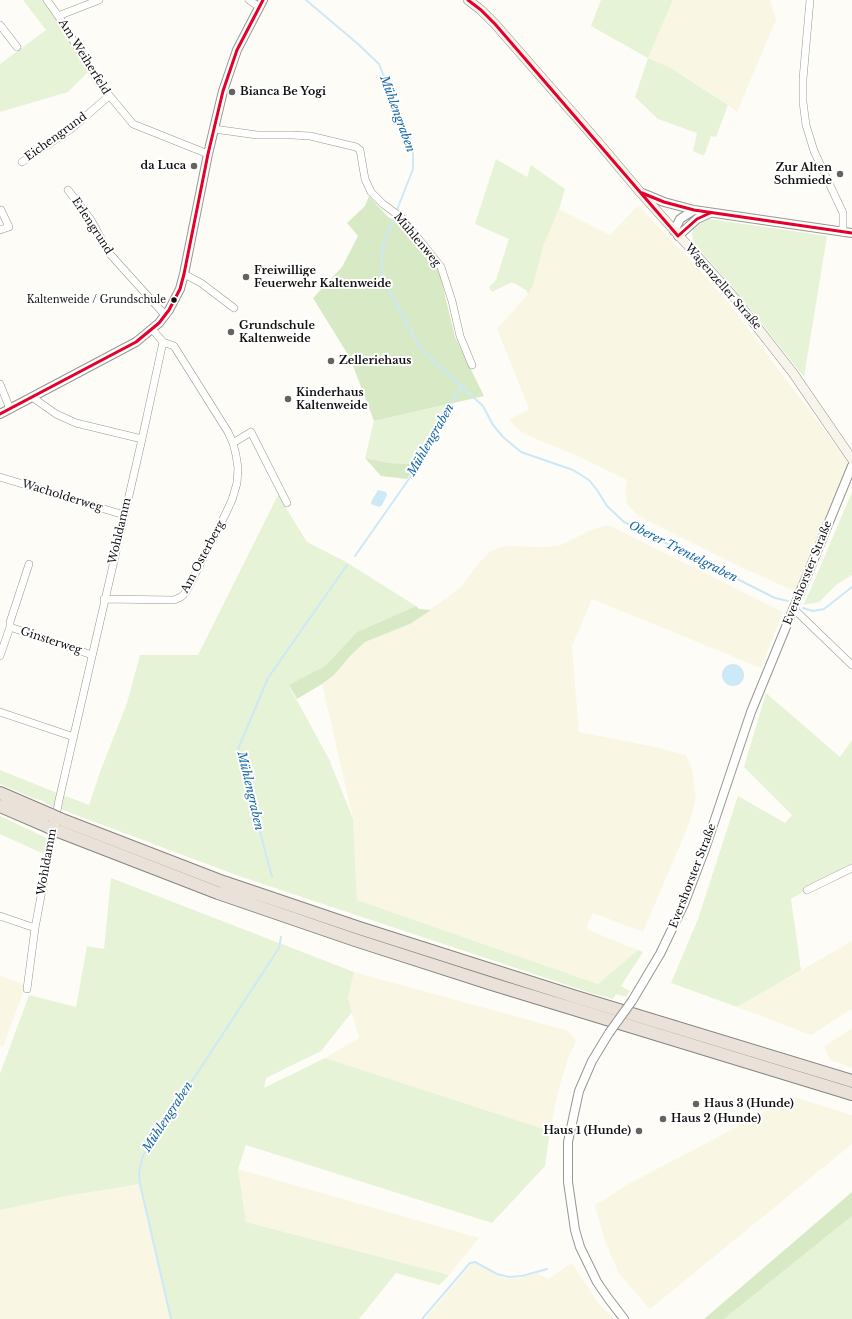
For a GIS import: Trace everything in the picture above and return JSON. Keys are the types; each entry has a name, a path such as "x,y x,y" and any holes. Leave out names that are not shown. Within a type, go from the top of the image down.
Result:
{"highway":[{"path":"0,793 55,817 222,882 372,932 576,997 852,1081"},
{"path":"0,806 53,829 218,892 362,942 492,984 852,1094"}],"main road":[{"name":"Wagenzeller Straße","path":"468,0 495,24 640,192 732,295 793,373 852,459"}],"street":[{"name":"Am Weiherfeld","path":"47,0 109,96 133,124 208,154"},
{"path":"58,16 99,0"},
{"path":"0,414 136,342 152,329 170,310 184,274 208,154 223,91 237,50 261,4 249,0"},
{"path":"640,192 664,202 694,210 848,233 843,213 814,151 806,125 803,102 803,78 810,0"},
{"path":"0,25 17,47"},
{"name":"Eichengrund","path":"22,162 71,129 109,96"},
{"name":"Mühlenweg","path":"214,128 257,135 310,136 356,147 360,150 365,179 371,192 383,204 396,213 441,267 452,301 460,336 472,365"},
{"name":"Erlengrund","path":"68,190 91,220 109,253 165,315"},
{"path":"0,230 9,227 1,210"},
{"path":"676,233 680,219 694,210"},
{"path":"676,233 697,219 710,213"},
{"path":"184,274 201,283 234,308"},
{"path":"152,329 163,342"},
{"name":"Wohldamm","path":"27,989 35,928 59,800 163,342"},
{"name":"Am Osterberg","path":"104,599 174,600 181,597 186,592 232,500 237,484 238,468 233,442 174,346 163,342"},
{"path":"0,384 10,409"},
{"path":"32,397 56,414 76,423 142,439"},
{"path":"233,442 251,432 287,504"},
{"name":"Evershorster Straße","path":"624,1319 597,1282 580,1247 575,1230 568,1182 568,1142 579,1091 592,1061 609,1033 632,1001 660,954 684,904 705,849 751,712 852,466"},
{"name":"Wacholderweg","path":"0,477 124,515"},
{"name":"Ginsterweg","path":"0,656 29,564"},
{"path":"792,610 796,612 852,665"},
{"name":"Ginsterweg","path":"10,628 92,655"},
{"path":"0,712 74,736"},
{"path":"807,890 852,868"},
{"path":"0,916 35,928"}],"shaded area":[{"path":"673,0 770,0 776,20 737,112 671,68 648,58"},
{"path":"638,205 727,301 849,463 796,592 745,569 637,515 627,504 625,491 627,480 573,454 522,433 509,420 529,409 497,329 528,294 533,285 544,244 559,209 610,235"},
{"path":"609,525 783,612 761,668 592,599 572,646 579,732 651,746 686,755 692,769 696,799 689,824 643,932 593,913 586,929 638,950 598,984 357,900 353,819 322,684 334,675 351,655 365,642 410,624 460,588 477,565 491,551 504,546 545,547 561,545 593,529"},
{"path":"852,941 852,1009 811,1035 737,1007"},
{"path":"354,972 569,1031 576,1041 568,1059 559,1088 550,1131 325,1058 359,1038 348,998"},
{"path":"0,976 26,985 3,1047 0,1045"},
{"path":"852,1028 852,1068 830,1060 824,1047"},
{"path":"794,1097 852,1115 852,1144 650,1309 619,1274 604,1239 595,1205 632,1182"},
{"path":"238,1169 479,1238 449,1275 246,1222"},
{"path":"140,1184 171,1319 0,1319 0,1210 61,1197"},
{"path":"473,1262 496,1275 507,1279 520,1278 537,1273 548,1279 572,1263 599,1304 614,1319 425,1319"}],"green space":[{"path":"23,0 43,0 88,72 68,92 0,112 0,64 46,30"},
{"path":"601,0 673,0 648,58 591,26"},
{"path":"648,58 671,68 728,105 716,137 711,136 704,156 693,151 697,133 658,119 635,97"},
{"path":"496,159 527,177 531,165 565,189 559,209 544,244 533,285 528,294 526,290 514,283 510,283 492,292 489,287 496,280 509,239 475,224"},
{"path":"369,196 388,217 398,222 439,271 455,337 484,396 374,421 350,358 313,298 342,267 358,236 347,223 365,206"},
{"path":"710,219 827,236 804,377 736,291 696,246 692,234 694,227 704,220"},
{"path":"454,403 436,424 417,464 389,463 365,458 374,421"},
{"path":"365,458 389,463 417,464 407,479 381,476"},
{"path":"852,492 852,575 836,585 819,602 803,605 809,593"},
{"path":"278,495 307,542 346,562 416,606 357,632 325,666 289,686 329,759 353,819 357,900 598,984 638,950 643,952 621,986 630,991 626,997 616,994 613,999 594,994 239,876 60,809 63,795 89,805 100,772 127,703 140,655 198,655"},
{"path":"416,606 419,609 431,610 410,624 365,642 351,655 334,675 297,699 289,685 325,666 357,632"},
{"path":"766,693 840,757 852,740 852,864 791,899 801,970 737,1007 671,983 698,919 738,796 785,823 792,815 744,767"},
{"path":"0,770 57,793 54,808 41,800 35,799 0,784"},
{"path":"0,816 49,839 46,855 0,834"},
{"path":"111,878 354,972 348,998 352,1012 321,1051 266,1078 264,1088 325,1058 550,1131 545,1166 492,1223 246,1145 238,1169 246,1222 449,1275 439,1285 396,1273 359,1319 171,1319 140,1184 61,1197 0,1210 0,1074 29,995 76,1007 87,946 104,949"},
{"path":"852,1192 852,1216 724,1319 704,1319"},
{"path":"852,1216 852,1319 724,1319"}],"water":[{"path":"378,490 386,492 387,495 382,505 379,507 371,504"},
{"path":"733,664 741,667 744,675 741,683 733,686 725,683 722,675 725,667"}],"waterway":[{"name":"Mühlengraben","path":"306,0 379,64 413,151 413,169 384,243 381,255 383,278 415,339 423,351 483,406 493,425 503,437 521,452 573,470 589,480 607,506 624,522 775,598 788,601"},
{"name":"Mühlengraben","path":"355,556 418,466 438,425 462,386"},
{"name":"Mühlengraben","path":"272,877 238,749 268,678 347,565"},
{"name":"Oberer Trentelgraben","path":"803,608 813,611 824,609 852,587"},
{"name":"Mühlengraben","path":"171,1319 140,1184 139,1172 143,1156 279,948 281,937"},
{"path":"422,1319 470,1263 475,1262 497,1274 509,1277 522,1276 547,1269"}],"transit line":[{"path":"0,414 136,342 159,323 169,310 180,289 184,274 208,154 223,91 237,50 263,0"},
{"path":"468,0 495,24 678,236 697,219 710,213"},
{"path":"642,193 664,202 694,210 852,233"}],"place":[{"name":"Bianca Be Yogi","path":"232,92"},
{"name":"da Luca","path":"194,166"},
{"name":"Zur Alten Schmiede","path":"840,174"},
{"name":"Freiwillige Feuerwehr Kaltenweide","path":"246,277"},
{"name":"Kaltenweide / Grundschule","path":"174,300"},
{"name":"Grundschule Kaltenweide","path":"231,332"},
{"name":"Zelleriehaus","path":"331,361"},
{"name":"Kinderhaus Kaltenweide","path":"288,399"},
{"name":"Haus 3 (Hunde)","path":"696,1104"},
{"name":"Haus 2 (Hunde)","path":"663,1119"},
{"name":"Haus 1 (Hunde)","path":"639,1131"}]}
